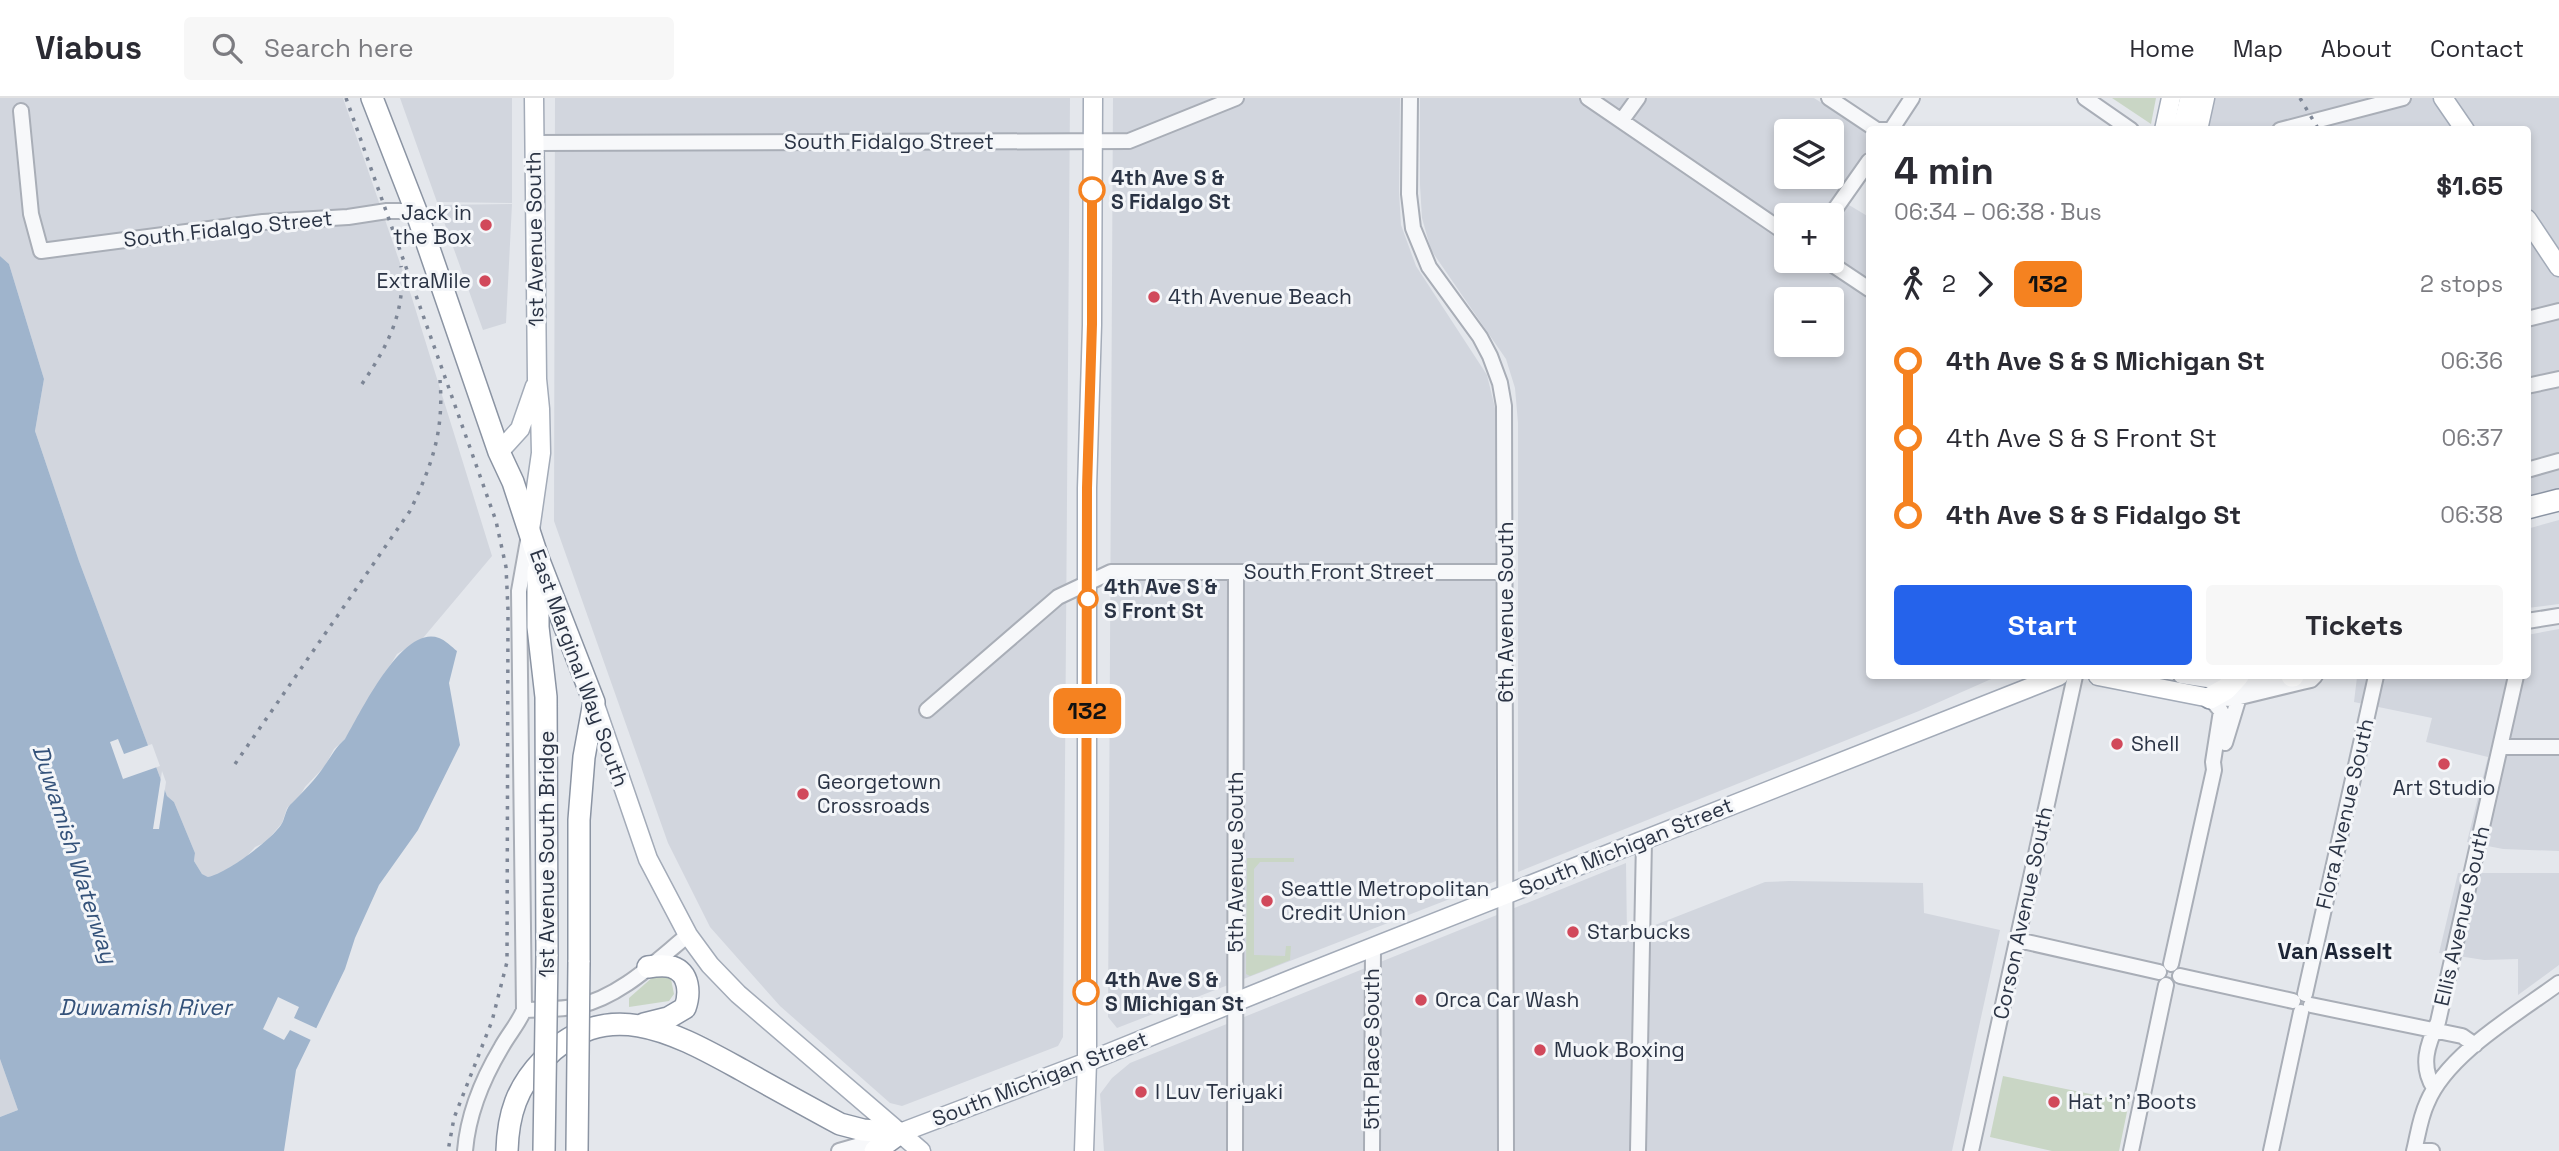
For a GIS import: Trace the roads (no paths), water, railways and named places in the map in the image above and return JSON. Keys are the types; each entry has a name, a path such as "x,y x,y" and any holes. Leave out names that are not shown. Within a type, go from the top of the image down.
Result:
{"highway":[{"name":"East Marginal Way South","path":"372,98 415,211 499,452 513,482 538,558 594,702"},
{"path":"2184,126 2191,98"},
{"path":"2531,507 2559,500"},
{"name":"1st Avenue South Bridge","path":"538,558 538,627 547,697 544,1151"},
{"path":"2210,698 2236,686"},
{"name":"1st Avenue South Bridge","path":"577,1151 579,820 584,757 594,702"},
{"path":"641,1026 668,1018 685,1008 688,998 685,980 678,970 670,966 648,967"},
{"path":"507,1150 512,1106 522,1084 549,1053 582,1032 619,1024 660,1029 694,1044 840,1124 863,1130 900,1133"},
{"path":"875,1151 900,1133"}],"main road":[{"name":"1st Avenue South","path":"530,530 541,453 537,379 534,98"},
{"path":"1084,1151 1087,1062 1093,98"},
{"path":"2165,126 2171,98"},
{"path":"2199,126 2205,98"},
{"path":"2443,98 2462,126"},
{"path":"2531,225 2559,267"},
{"name":"1st Avenue South","path":"499,452 520,429 537,379"},
{"path":"2113,679 2210,698"},
{"name":"South Michigan Street","path":"900,1133 1087,1062 1507,895 2031,682"},
{"name":"East Marginal Way South","path":"594,702 648,859 688,935 710,965 738,994 921,1151"}],"street":[{"name":"South Fidalgo Street","path":"534,143 1129,141 1236,98"},
{"name":"6th Avenue South","path":"1410,98 1409,194 1413,228 1429,267 1480,338 1500,383 1505,423 1506,1151"},
{"path":"1588,98 1774,225"},
{"path":"1622,120 1638,98"},
{"path":"1829,98 1873,126"},
{"path":"1894,126 1912,98"},
{"path":"2085,98 2125,126"},
{"path":"2295,126 2403,98"},
{"name":"South Fidalgo Street","path":"21,111 31,214 41,251 263,222 415,211"},
{"path":"1839,203 1866,165"},
{"path":"1844,272 1866,287"},
{"path":"2531,318 2559,311"},
{"path":"2531,385 2559,379"},
{"path":"2531,469 2559,461"},
{"name":"1st Avenue South","path":"524,1010 519,591 530,530"},
{"name":"South Front Street","path":"927,710 1050,603 1067,591 1111,572 1506,572"},
{"name":"5th Avenue South","path":"1235,1151 1236,572"},
{"path":"2531,620 2559,616"},
{"name":"Corson Avenue South","path":"1971,1151 2074,679"},
{"path":"2198,679 2236,686 2312,679"},
{"path":"2236,686 2278,679"},
{"name":"Flora Avenue South","path":"2271,1151 2375,679"},
{"name":"Ellis Avenue South","path":"2434,1088 2428,1078 2425,1064 2438,1022 2515,679"},
{"path":"2214,770 2220,763 2234,709 2236,686"},
{"path":"2131,1151 2166,973 2214,770 2221,711 2210,698"},
{"path":"2500,747 2559,747"},
{"path":"1638,1151 1644,840"},
{"path":"465,1151 470,1117 488,1069 524,1010 577,1006 597,1000 648,967 688,935"},
{"path":"2018,940 2166,973 2179,968 2180,976 2462,1036 2475,1045"},
{"name":"5th Place South","path":"1372,1151 1373,948"},
{"path":"2432,1151 2414,1151 2422,1116 2434,1088 2449,1068 2475,1045 2559,984"},
{"name":"South Michigan Street","path":"839,1151 900,1133"}],"water":[{"name":"Duwamish River","path":"0,256 9,264 44,379 35,431 79,561 167,796 174,802 195,853 194,861 202,874 208,877 226,870 248,856 276,831 290,805 313,781 345,739 384,674 411,644 425,637 439,638 457,651 449,683 460,745 418,830 379,885 355,938 345,969 296,1070 284,1151 0,1151 0,1117 18,1110 0,1059"}],"railway":[{"path":"346,98 496,521 506,567 507,962 492,1021 454,1118 448,1151"},
{"path":"2300,98 2317,126"},
{"path":"362,384 393,328 401,299 401,266"},
{"path":"235,764 410,511 435,448 440,416 440,380"}],"place":[{"name":"4th Ave S & S Fidalgo St","path":"1092,190"},
{"name":"Jack in the Box","path":"486,225"},
{"name":"ExtraMile","path":"485,281"},
{"name":"4th Avenue Beach","path":"1154,297"},
{"name":"4th Ave S & S Front St","path":"1088,599"},
{"name":"Shell","path":"2117,744"},
{"name":"Art Studio","path":"2444,764"},
{"name":"Georgetown Crossroads","path":"803,794"},
{"name":"Seattle Metropolitan Credit Union","path":"1267,901"},
{"name":"Starbucks","path":"1573,932"},
{"name":"4th Ave S & S Michigan St","path":"1086,992"},
{"name":"Orca Car Wash","path":"1421,1000"},
{"name":"Muok Boxing","path":"1540,1050"},
{"name":"I Luv Teriyaki","path":"1141,1092"},
{"name":"Hat 'n' Boots","path":"2054,1102"}],"district":[{"name":"Van Asselt","path":"2335,951"}],"water label":[{"name":"Duwamish Waterway","path":"75,854"}]}
